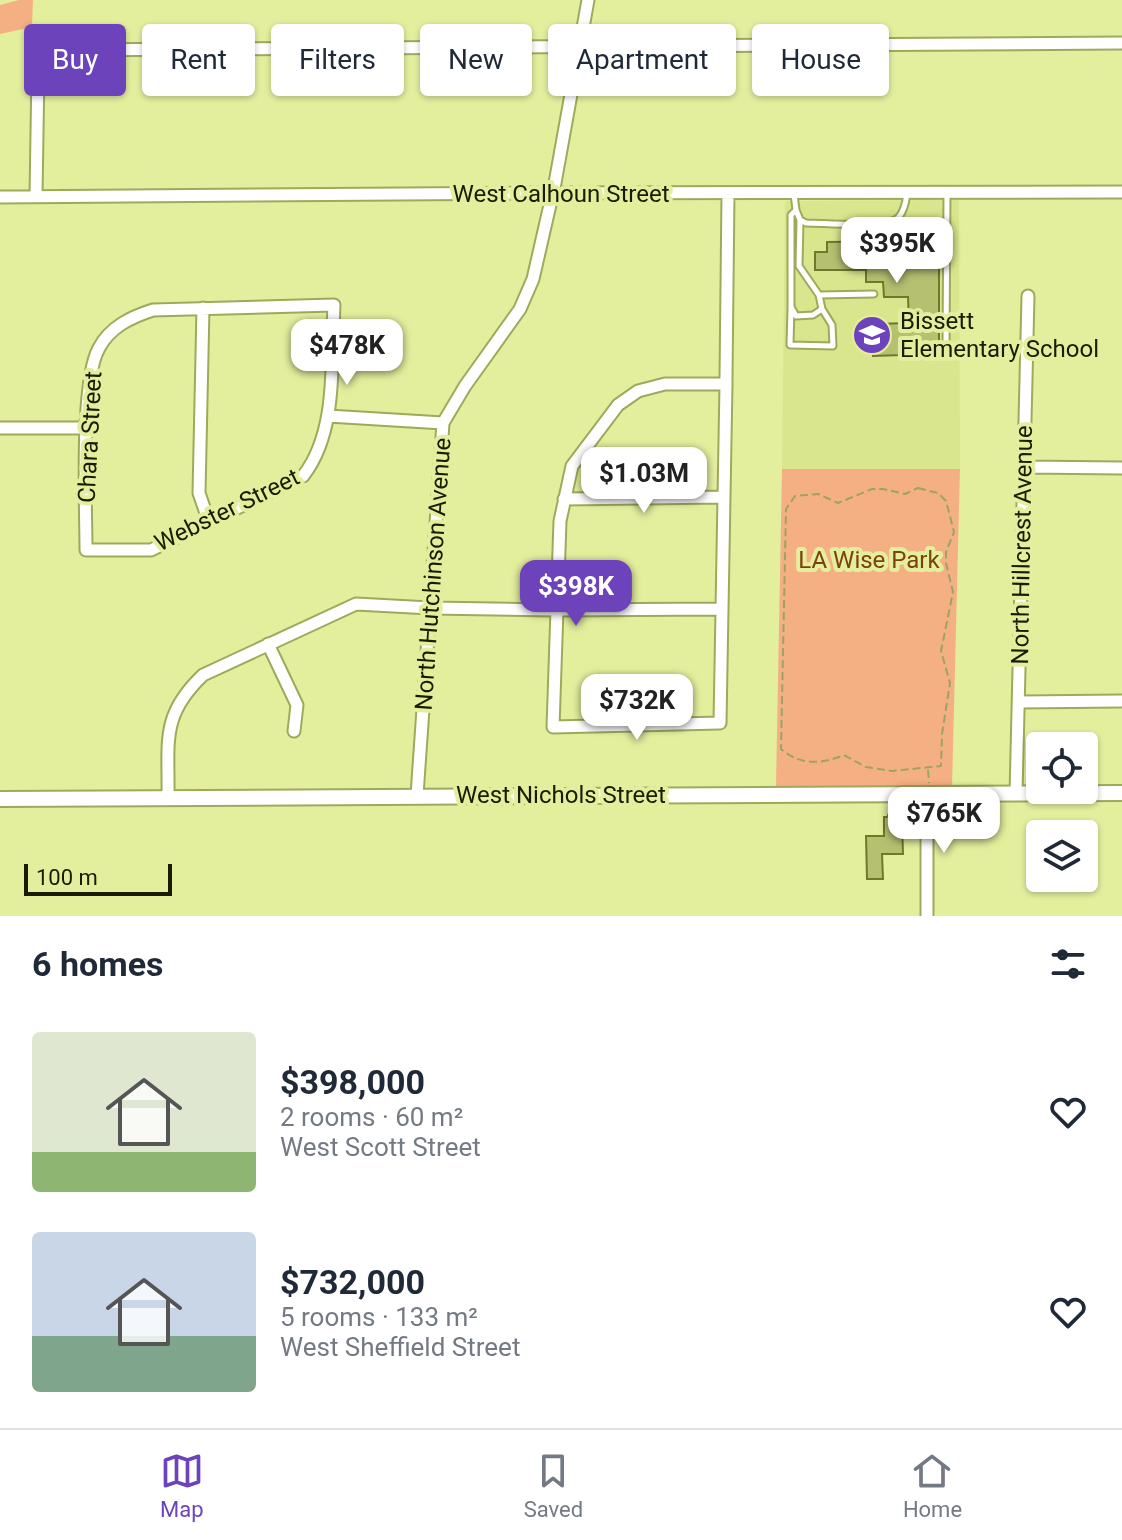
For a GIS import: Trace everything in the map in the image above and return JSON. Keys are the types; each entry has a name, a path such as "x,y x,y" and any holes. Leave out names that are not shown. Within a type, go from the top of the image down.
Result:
{"street":[{"name":"North Hutchinson Avenue","path":"584,24 588,0"},
{"path":"736,44 1122,43"},
{"path":"36,196 38,70 44,57 60,50 548,45"},
{"name":"North Hutchinson Avenue","path":"417,795 443,423 525,299 533,279 571,96"},
{"name":"West Calhoun Street","path":"0,197 1122,192"},
{"path":"726,384 665,384 638,391 618,405 572,466 560,521 553,727 720,723 726,384 728,194"},
{"name":"North Hillcrest Avenue","path":"1016,794 1028,296"},
{"path":"209,522 199,493 203,308 334,305 328,416 443,423"},
{"name":"Chara Street","path":"86,550 87,428 91,371 99,347 129,317 153,310 203,308"},
{"name":"Webster Street","path":"86,550 151,550 303,476 316,460 328,416"},
{"path":"0,428 87,428"},
{"path":"1024,467 1122,468"},
{"path":"564,499 723,497"},
{"path":"168,797 169,733 174,710 185,691 203,675 356,604 555,610 722,609"},
{"path":"268,644 297,705 294,731"},
{"path":"1019,702 1122,701"},
{"path":"927,916 928,790"},
{"name":"West Nichols Street","path":"0,799 928,790 1016,794 1122,793"}],"lane":[{"path":"800,220 806,223 882,223 897,219 905,207 907,193"},
{"path":"946,347 947,193"},
{"path":"794,194 800,220 799,266 819,295 822,309 832,325 833,346 790,345 791,215 796,210"},
{"path":"819,295 874,294"},
{"path":"791,307 796,316 813,315 822,309"}],"path":[{"path":"927,488 946,501 954,532 946,552 953,592 941,651 950,683 942,734 941,766 928,769 892,771 866,767 844,755 812,763 789,756 781,749 784,526 786,509 795,496 818,494 838,503 872,489 905,494 927,488"},
{"path":"928,769 928,790"}],"shaded area":[{"name":"Bissett Elementary School","path":"959,200 960,469 782,469 785,201"}],"green space":[{"path":"33,0 32,24 24,24 24,29 0,34 0,5"},
{"name":"LA Wise Park","path":"782,469 960,469 952,787 776,786"}],"building":[{"path":"915,229 939,229 939,347 901,351 901,355 873,356 874,324 909,323 908,297 884,297 883,282 866,282 866,270 815,270 815,252 827,252 827,242 915,241"},
{"path":"884,817 902,817 903,854 882,854 883,879 867,879 866,836 884,836"}],"place":[{"name":"Bissett Elementary School","path":"872,335"}]}
